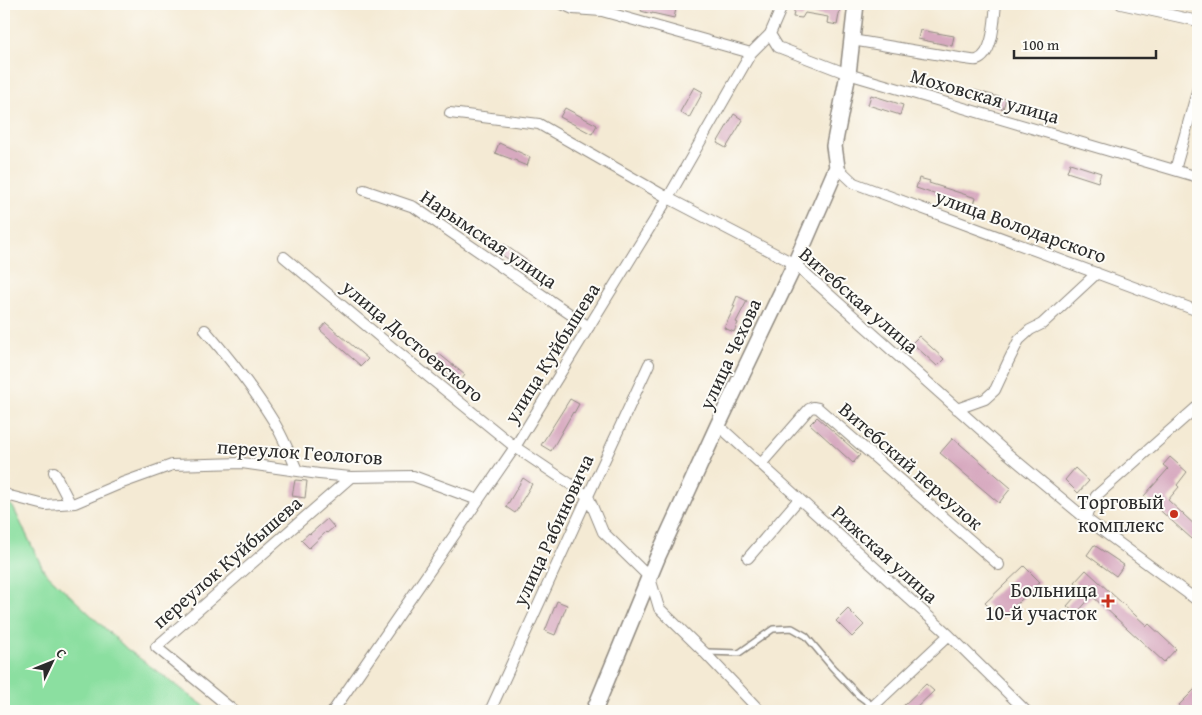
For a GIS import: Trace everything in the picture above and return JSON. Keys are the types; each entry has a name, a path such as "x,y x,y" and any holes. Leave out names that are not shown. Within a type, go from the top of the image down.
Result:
{"street":[{"path":"562,4 573,9 602,11 751,53"},
{"name":"улица Куйбышева","path":"333,711 515,447 668,198 751,53 770,34 783,4"},
{"name":"улица Чехова","path":"594,711 658,556 795,264 837,166 834,146 848,74 856,4"},
{"path":"852,40 977,60 986,54 991,44 996,4"},
{"path":"1121,4 1198,21"},
{"name":"Моховская улица","path":"770,34 778,47 848,74 1198,177"},
{"path":"1175,170 1198,88"},
{"name":"Витебская улица","path":"450,113 539,124 668,198 795,264 1007,453 1085,518 1198,601"},
{"name":"улица Володарского","path":"837,166 854,183 1198,311"},
{"name":"Нарымская улица","path":"364,190 414,207 589,327"},
{"name":"улица Достоевского","path":"284,257 515,447 588,496"},
{"path":"957,408 985,399 995,390 1019,340 1030,330 1042,324 1097,273"},
{"path":"205,330 257,395 275,424 297,470"},
{"name":"улица Рабиновича","path":"490,711 649,364"},
{"path":"1085,518 1096,496 1198,406"},
{"name":"Витебский переулок","path":"761,464 809,409 813,407 818,408 999,565"},
{"name":"Рижская улица","path":"718,425 949,635 1026,711"},
{"name":"переулок Геологов","path":"4,492 10,496 46,505 70,503 172,465 242,463 351,476 414,476 478,500"},
{"path":"54,472 70,503"},
{"name":"переулок Куйбышева","path":"234,711 156,647 351,476"},
{"path":"588,496 603,532 650,578 659,608 760,711"},
{"path":"748,558 799,499"},
{"path":"870,709 949,635"}],"lane":[{"path":"704,652 739,653 773,629 792,628 806,636 870,709"}],"green space":[{"path":"4,499 13,507 44,571 127,649 211,711 4,711"}],"building":[{"path":"643,4 676,9 674,18 641,11"},
{"path":"805,4 841,4 837,25 827,23 828,17 805,13 802,18 793,17 795,6 804,8"},
{"path":"920,30 954,36 952,46 918,39"},
{"path":"694,87 703,92 689,118 680,112"},
{"path":"974,90 1006,99 1003,109 971,99"},
{"path":"871,95 903,105 900,115 868,105"},
{"path":"565,108 597,125 592,134 560,117"},
{"path":"734,114 743,120 726,148 717,143"},
{"path":"499,143 530,157 527,166 495,153"},
{"path":"1070,163 1101,173 1098,182 1067,172"},
{"path":"919,178 976,198 973,207 916,188"},
{"path":"504,244 529,262 524,270 498,252"},
{"path":"737,296 747,301 736,322 738,323 734,332 724,328 735,306 733,306"},
{"path":"326,323 368,359 361,366 320,330"},
{"path":"919,336 944,359 937,366 912,343"},
{"path":"438,353 465,375 459,383 432,360"},
{"path":"570,399 579,404 551,451 541,445"},
{"path":"817,417 860,455 853,463 810,424"},
{"path":"953,438 1011,488 999,503 940,453"},
{"name":"Торговый комплекс","path":"1170,457 1187,472 1177,485 1179,487 1168,500 1198,528 1198,532 1192,539 1144,496 1168,469 1163,465"},
{"path":"1075,468 1089,481 1078,493 1065,480"},
{"path":"523,478 532,484 515,513 506,507"},
{"path":"295,480 307,481 305,498 292,496"},
{"path":"327,519 334,527 309,548 301,540"},
{"name":"Больница 10-й участок","path":"1094,545 1124,565 1116,576 1087,555"},
{"path":"1024,566 1040,582 1001,619 985,603"},
{"name":"Больница 10-й участок","path":"1086,570 1147,626 1149,624 1176,649 1164,662 1092,596 1076,614 1067,606 1082,589 1075,582"},
{"path":"557,601 567,605 555,635 545,631"},
{"path":"848,609 864,625 852,637 836,621"},
{"path":"926,684 934,691 913,711 909,711 903,706"},
{"path":"1198,686 1198,711 1186,711 1179,705"}],"place":[{"name":"Торговый комплекс","path":"1174,514"},
{"name":"Больница 10-й участок","path":"1108,601"}]}
